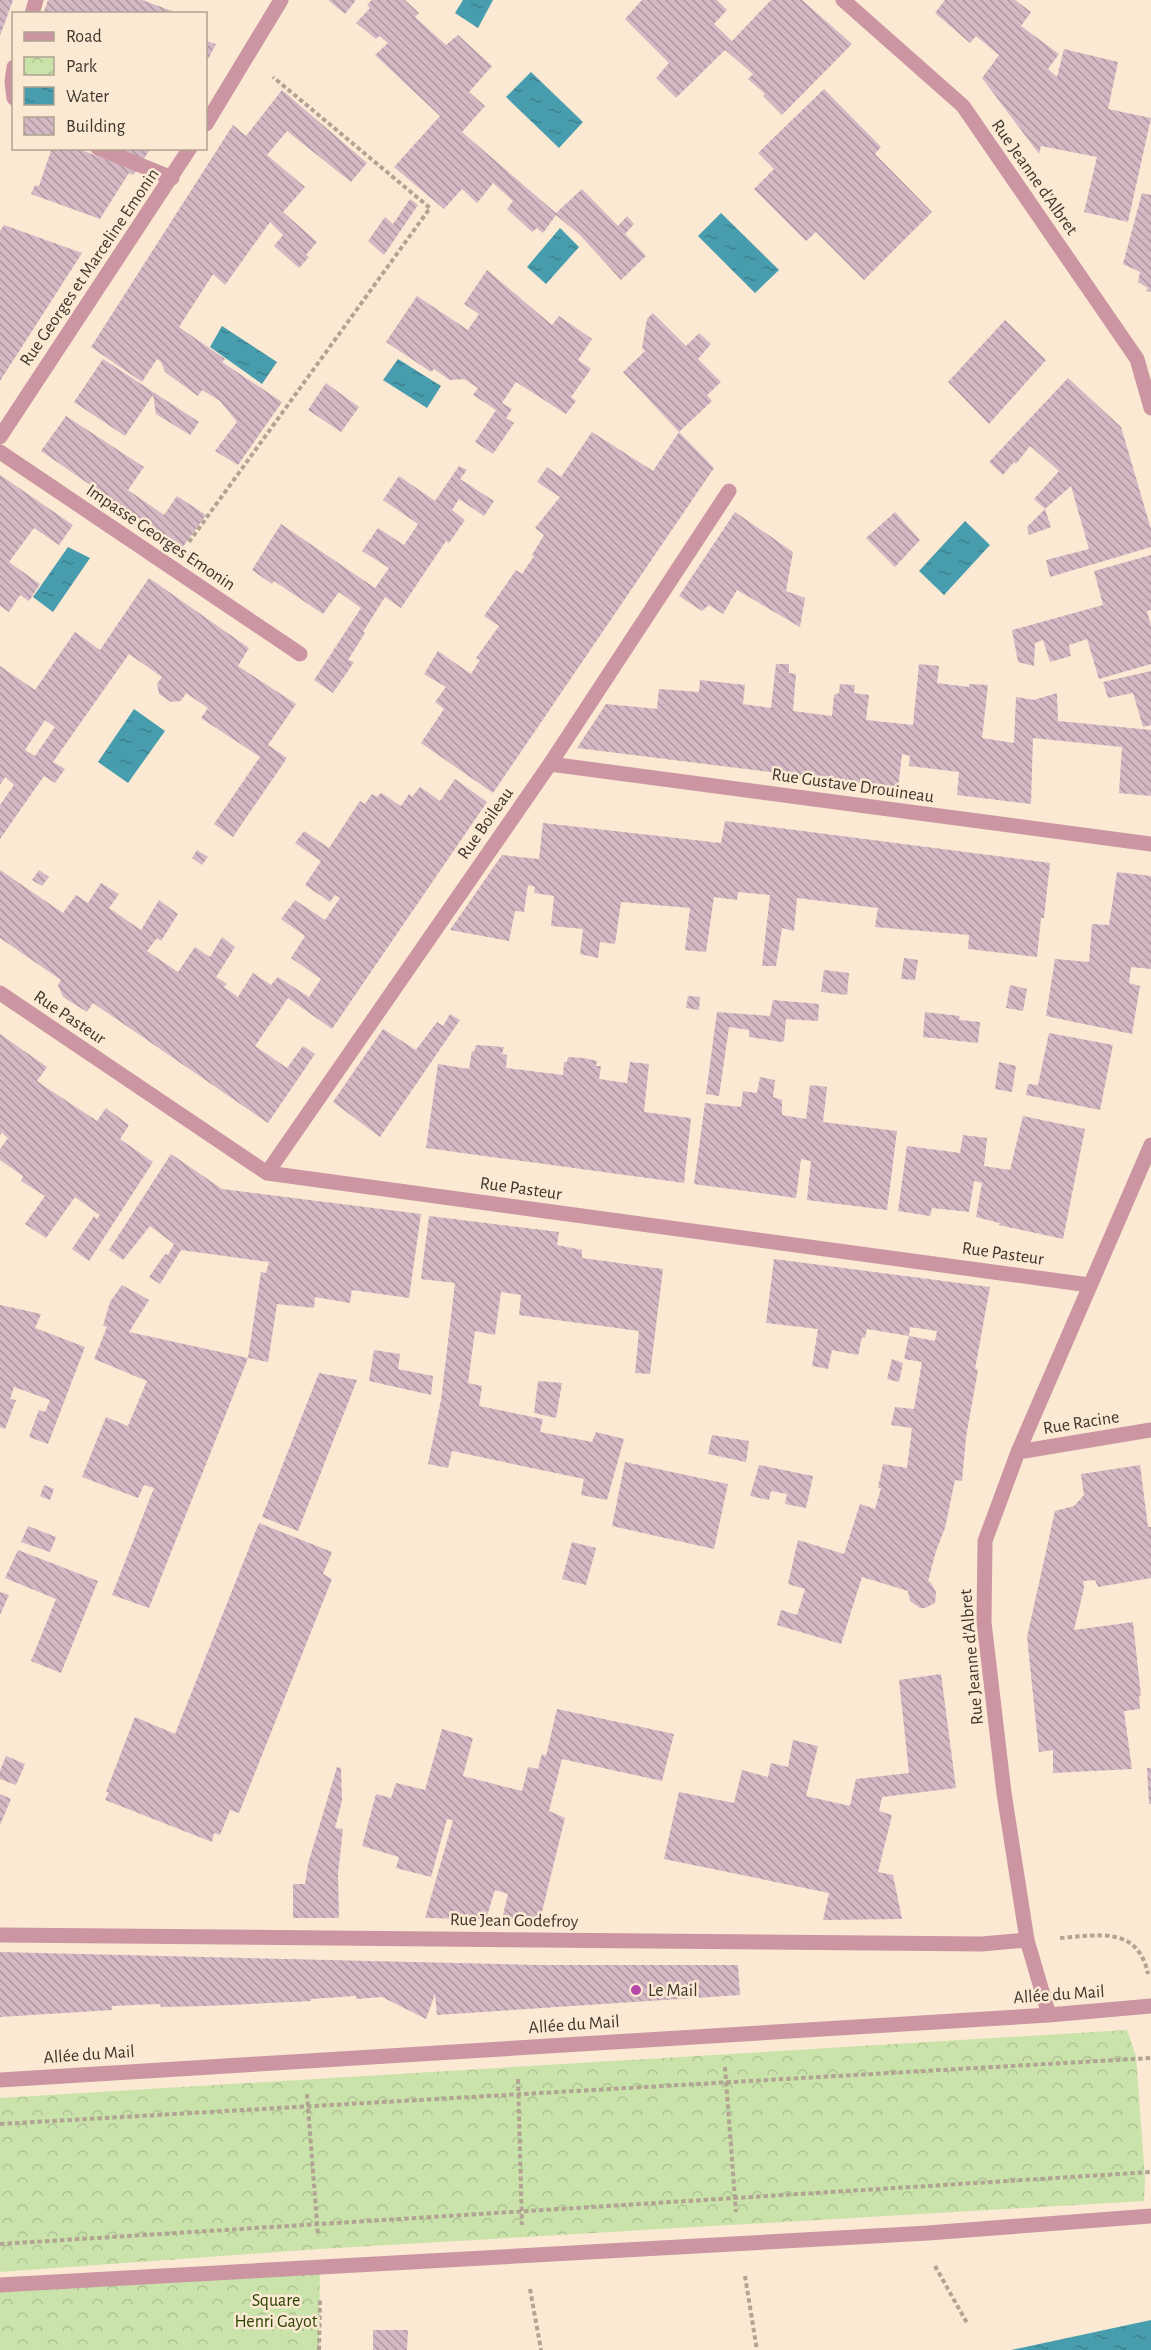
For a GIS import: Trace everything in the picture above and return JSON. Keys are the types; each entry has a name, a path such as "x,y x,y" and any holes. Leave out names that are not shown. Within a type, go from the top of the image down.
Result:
{"street":[{"path":"207,122 281,0"},
{"name":"Rue Jeanne d'Albret","path":"843,0 963,106 1144,359 1151,408"},
{"path":"103,150 172,178"},
{"name":"Rue Georges et Marceline Emonin","path":"0,437 189,150"},
{"name":"Impasse Georges Emonin","path":"0,452 300,654"},
{"name":"Rue Boileau","path":"267,1173 550,764 729,491"},
{"name":"Rue Gustave Drouineau","path":"550,764 1151,844"},
{"name":"Rue Pasteur","path":"0,993 267,1173 1089,1285"},
{"name":"Rue Jeanne d'Albret","path":"1049,2015 1027,1940 1004,1793 984,1622 985,1541 1018,1452 1151,1145"},
{"name":"Rue Racine","path":"1018,1452 1151,1430"},
{"name":"Rue Jean Godefroy","path":"0,1935 982,1944 1027,1940"},
{"name":"Allée du Mail","path":"0,2080 1049,2015 1151,2006"},
{"path":"0,2285 928,2233 1151,2216"}],"path":[{"path":"171,567 430,208 247,56"},
{"path":"1027,1940 1111,1934 1131,1943 1145,1958 1149,1977"},
{"path":"723,2034 734,2197 757,2350"},
{"path":"516,2047 520,2211 524,2257 541,2350"},
{"path":"0,2124 726,2080 1151,2058"},
{"path":"305,2060 318,2223 319,2350"},
{"path":"0,2244 1151,2172"},
{"path":"928,2233 936,2270 967,2322"}],"green space":[{"path":"1127,2030 1136,2056 1145,2179 1144,2201 319,2249 0,2272 0,2098"},
{"name":"Square Henri Gayot","path":"320,2268 319,2350 0,2350 0,2285"}],"water":[{"path":"463,0 493,0 478,28 455,13"},
{"path":"531,72 583,122 559,148 506,97"},
{"path":"721,213 779,270 755,293 698,236"},
{"path":"560,228 579,247 546,284 527,267"},
{"path":"222,326 277,362 262,384 210,347"},
{"path":"398,359 441,386 427,408 383,380"},
{"path":"965,521 990,545 944,595 919,571"},
{"path":"68,547 90,558 53,612 33,597"},
{"path":"134,709 165,731 128,783 98,762"},
{"path":"1151,2320 1151,2350 1011,2350"}],"building":[{"path":"0,0 13,0 0,36"},
{"path":"48,0 142,0 175,12 44,12"},
{"path":"328,0 356,0 345,14"},
{"path":"372,0 405,0 419,13 415,17 446,45 458,35 492,66 469,92 485,106 462,132 556,213 582,189 618,226 627,216 634,224 625,234 646,256 621,280 580,235 556,215 543,233 537,228 532,232 507,209 513,201 493,183 477,203 462,189 444,209 394,167 440,116 375,55 388,43 379,36 376,39 356,23 370,8 367,5"},
{"path":"642,0 717,0 727,10 714,24 732,41 771,0 802,0 852,44 782,115 763,96 765,94 748,79 753,74 725,50 676,98 656,78 669,63 625,19"},
{"path":"945,0 1015,0 1031,12 1021,26 1059,54 1048,69 1057,77 1064,49 1118,62 1108,109 1151,118 1128,222 1084,212 1097,157 1041,146 1039,154 982,78 999,55 976,36 970,43 935,13"},
{"path":"207,41 216,44 207,61"},
{"path":"824,89 881,147 875,154 932,212 864,280 816,232 806,241 754,189 774,169 758,153"},
{"path":"282,90 367,163 351,182 287,131 267,155 305,187 283,212 317,242 306,255 309,257 299,268 274,246 283,235 270,222 225,285 213,274 179,327 225,359 222,362 282,402 238,465 215,451 237,422 220,401 202,390 198,396 165,372 161,362 157,359 142,382 91,347 233,125 246,136"},
{"path":"51,150 81,150 136,171 133,175 129,173 100,219 31,194 35,185 39,186"},
{"path":"120,150 150,150 143,160"},
{"path":"1142,193 1151,195 1151,292 1146,291 1148,288 1138,282 1140,272 1123,264"},
{"path":"410,199 418,205 384,255 368,241 385,217 393,224"},
{"path":"4,225 82,253 0,381 0,231"},
{"path":"487,270 552,325 559,316 592,339 578,360 591,369 571,397 576,401 566,414 516,382 502,403 512,409 506,418 514,423 493,454 475,442 496,410 473,395 478,388 464,379 450,380 434,369 431,372 386,342 417,296 468,330 479,314 464,304"},
{"path":"653,313 686,346 699,333 711,344 698,359 721,382 707,395 712,401 679,432 623,372 645,351 642,348 647,319"},
{"path":"1005,320 1046,360 989,424 948,382"},
{"path":"103,359 199,422 190,435 156,414 153,395 125,436 74,402"},
{"path":"1068,378 1121,427 1151,529 1151,547 1050,577 1046,560 1089,549 1071,486 1045,509 1034,499 1059,471 1030,446 1016,464 1014,462 1003,475 989,462"},
{"path":"326,383 359,407 341,432 308,410"},
{"path":"66,416 144,467 128,490 164,515 177,496 206,515 182,548 41,451"},
{"path":"592,432 653,471 679,432 714,468 493,793 421,743 444,709 435,702 446,687 424,674 438,651 471,674 480,660 476,658 499,626 484,616 516,570 522,574 534,556 532,555 544,535 535,528 560,497 537,482 547,467 561,477"},
{"path":"459,466 467,470 460,479 494,501 484,516 459,499 452,510 465,520 449,543 446,541 401,608 385,597 348,660 354,662 333,693 314,680 361,608 339,592 323,614 274,581 272,584 252,570 281,524 375,588 389,568 362,551 378,528 404,545 418,524 383,500 399,476 435,501"},
{"path":"0,475 73,525 59,545 34,528 9,562 40,584 29,601 20,595 9,612 0,606"},
{"path":"1045,509 1051,527 1029,535 1027,527"},
{"path":"735,512 793,552 786,591 805,598 800,627 737,590 723,614 709,605 702,611 679,596"},
{"path":"895,512 920,540 895,567 866,538"},
{"path":"1151,555 1151,610 1147,611 1151,626 1151,664 1099,679 1087,639 1069,645 1071,656 1050,662 1043,640 1035,643 1034,666 1018,662 1012,630 1103,605 1094,571"},
{"path":"149,578 249,648 238,666 296,704 268,745 287,758 233,837 214,824 260,757 201,718 208,708 186,693 181,701 171,702 159,694 157,684 162,677 129,654 53,762 65,769 55,783 44,776 0,839 0,805 14,785 5,777 0,785 0,666 35,690 75,632 100,650","holes":["45,720 55,727 35,756 25,750"]},
{"path":"776,664 789,664 789,673 796,674 793,711 832,716 834,695 839,693 840,684 855,685 854,693 869,695 866,720 913,725 919,664 939,666 937,683 969,687 969,684 988,685 982,738 1014,743 1016,697 1034,700 1057,693 1058,721 1151,730 1151,796 1119,793 1122,747 1033,738 1031,804 957,795 959,772 909,766 910,756 902,754 898,788 577,748 606,704 657,709 659,689 699,692 700,680 745,685 743,704 771,708"},
{"path":"1151,671 1151,725 1143,727 1133,693 1108,698 1103,682"},
{"path":"455,779 487,802 332,1029 288,998 255,1046 287,1068 303,1046 315,1054 268,1123 93,1003 87,1012 63,997 58,985 61,980 0,938 0,870 63,913 76,895 88,903 101,883 119,894 109,908 141,930 159,900 178,914 161,941 157,938 147,951 178,972 195,947 210,957 222,937 235,947 216,977 227,984 224,987 238,997 253,973 271,985 278,977 309,997 321,979 291,958 305,936 281,919 295,900 325,920 340,898 335,895 330,902 305,885 321,861 295,843 304,831 329,848 360,801 365,804 372,794 377,797 381,793 401,806 409,794 412,797 420,787 440,801"},
{"path":"725,821 1050,863 1037,957 968,949 969,935 875,927 878,908 797,898 794,931 782,928 776,966 762,966 770,895 738,892 737,900 714,897 706,952 685,950 690,908 621,902 615,944 600,942 598,958 580,954 583,929 551,926 554,896 534,893 535,887 528,885 524,912 515,911 509,941 450,930 502,855 539,859 543,823 721,843"},
{"path":"197,850 208,857 202,865 192,858"},
{"path":"39,870 49,877 42,886 32,880"},
{"path":"1117,872 1151,876 1151,969 1131,967 1129,983 1140,986 1132,1034 1046,1016 1055,959 1089,962 1092,924 1109,925"},
{"path":"904,958 918,960 915,980 901,979"},
{"path":"824,970 849,973 847,995 821,992"},
{"path":"1010,985 1027,989 1023,1011 1006,1008"},
{"path":"688,996 700,997 699,1010 686,1008"},
{"path":"773,1000 819,1004 818,1021 786,1019 782,1042 749,1037 749,1030 729,1027 719,1096 706,1094 717,1012 770,1016"},
{"path":"925,1012 960,1016 959,1020 980,1022 978,1043 923,1037"},
{"path":"450,1014 460,1020 380,1137 333,1102 383,1029 416,1050 437,1022 443,1026"},
{"path":"1049,1033 1113,1045 1100,1110 1026,1095 1028,1084 1038,1085"},
{"path":"0,1034 47,1067 37,1081 44,1086 97,1121 106,1108 129,1125 120,1139 153,1162 89,1261 72,1249 94,1216 97,1219 100,1215 75,1197 46,1238 25,1224 45,1196 21,1181 23,1176 0,1160 0,1149 8,1138 2,1133 6,1127 0,1135"},
{"path":"476,1045 504,1047 502,1054 507,1055 506,1068 563,1075 564,1062 567,1062 568,1057 584,1058 597,1061 596,1066 601,1066 599,1079 627,1083 630,1062 649,1064 644,1112 691,1118 684,1183 426,1148 438,1064 469,1069 472,1051 474,1052"},
{"path":"999,1062 1016,1066 1012,1092 995,1089"},
{"path":"760,1077 775,1080 773,1097 782,1100 782,1115 806,1119 810,1085 827,1087 823,1122 897,1131 887,1210 807,1200 811,1161 801,1159 796,1198 694,1184 705,1103 741,1107 743,1091 757,1093"},
{"path":"1023,1116 1085,1129 1063,1239 999,1225 1000,1223 976,1217 982,1183 974,1181 969,1212 932,1208 930,1216 898,1211 907,1146 960,1153 963,1135 987,1138 984,1166 1010,1170"},
{"path":"171,1154 222,1189 421,1214 409,1298 352,1290 350,1303 315,1297 314,1308 277,1304 268,1362 248,1358 261,1272 266,1273 269,1262 181,1250 160,1284 149,1277 165,1254 168,1255 174,1244 150,1226 123,1260 109,1250"},
{"path":"429,1216 559,1232 557,1245 582,1250 582,1258 663,1269 650,1374 635,1373 639,1331 519,1315 521,1295 501,1292 495,1335 475,1331 468,1383 482,1386 479,1406 543,1419 540,1432 592,1442 596,1432 624,1439 607,1500 581,1495 584,1479 452,1451 448,1468 428,1464 441,1400 455,1283 421,1279"},
{"path":"774,1259 990,1287 975,1369 978,1370 966,1437 962,1481 955,1480 945,1528 928,1581 936,1592 935,1603 920,1608 910,1601 908,1591 862,1577 841,1644 777,1625 781,1610 797,1615 805,1589 788,1584 798,1540 844,1554 860,1504 875,1509 881,1488 878,1488 883,1464 907,1468 912,1428 891,1425 895,1407 914,1409 922,1362 904,1359 909,1336 867,1329 865,1338 862,1337 858,1355 832,1350 828,1369 812,1366 818,1329 766,1323","holes":["910,1327 937,1331 935,1341 909,1336"]},
{"path":"122,1285 149,1300 129,1332 248,1358 149,1608 112,1595 154,1488 144,1485 138,1498 82,1477 106,1417 128,1426 147,1381 94,1359 107,1327 103,1326 110,1302"},
{"path":"0,1305 41,1314 35,1328 85,1347 48,1444 29,1437 39,1410 45,1412 50,1400 14,1387 10,1399 16,1400 5,1429 0,1427"},
{"path":"374,1350 400,1354 398,1369 433,1376 431,1395 369,1381"},
{"path":"892,1359 903,1363 899,1382 887,1379"},
{"path":"319,1373 357,1380 298,1531 262,1517"},
{"path":"538,1381 562,1383 556,1418 534,1413"},
{"path":"712,1435 749,1441 746,1462 708,1454"},
{"path":"625,1462 728,1484 714,1549 612,1526"},
{"path":"759,1465 813,1476 806,1508 785,1504 787,1494 771,1491 769,1500 750,1496"},
{"path":"1140,1465 1148,1527 1151,1527 1151,1578 1098,1587 1095,1580 1083,1581 1084,1588 1074,1630 1133,1622 1141,1696 1139,1696 1140,1709 1124,1711 1132,1769 1053,1773 1053,1750 1039,1752 1027,1637 1055,1511 1074,1506 1084,1495 1081,1474"},
{"path":"44,1485 54,1489 50,1500 40,1496"},
{"path":"259,1523 332,1552 323,1574 332,1579 239,1813 230,1810 220,1835 214,1833 212,1842 105,1800 109,1792 106,1792 135,1717 175,1734"},
{"path":"28,1526 56,1537 50,1552 21,1542"},
{"path":"572,1542 596,1548 586,1585 562,1579"},
{"path":"18,1550 98,1581 61,1673 31,1661 56,1599 5,1578"},
{"path":"0,1593 9,1595 0,1615"},
{"path":"941,1674 956,1788 882,1797 879,1811 892,1815 878,1872 893,1875 902,1919 823,1920 829,1893 664,1859 679,1792 734,1803 742,1770 768,1777 771,1763 788,1767 793,1740 818,1746 806,1796 850,1806 856,1779 909,1773 899,1680"},
{"path":"557,1709 674,1734 662,1781 562,1759 549,1811 565,1818 540,1920 502,1919 508,1894 495,1890 486,1919 425,1918 453,1820 447,1819 431,1877 396,1868 399,1857 362,1846 376,1794 391,1798 396,1783 425,1790 442,1729 473,1738 463,1776 522,1791 528,1767 538,1769 542,1754 546,1756"},
{"path":"6,1756 25,1764 16,1785 0,1779 0,1771"},
{"path":"337,1767 341,1768 342,1801 335,1828 343,1829 338,1874 339,1918 293,1918 293,1884 305,1884 308,1864"},
{"path":"1147,1768 1151,1768 1151,1804 1149,1804"},
{"path":"0,1794 11,1799 0,1825"},
{"path":"0,1952 536,1965 738,1965 740,1995 437,2015 435,1994 426,2019 382,1997 356,1999 356,1996 311,1999 311,2001 207,2006 161,2007 160,2004 112,2006 112,2010 0,2017"},
{"path":"373,2330 408,2330 407,2350 373,2350"}],"place":[{"name":"Le Mail","path":"636,1990"}]}
